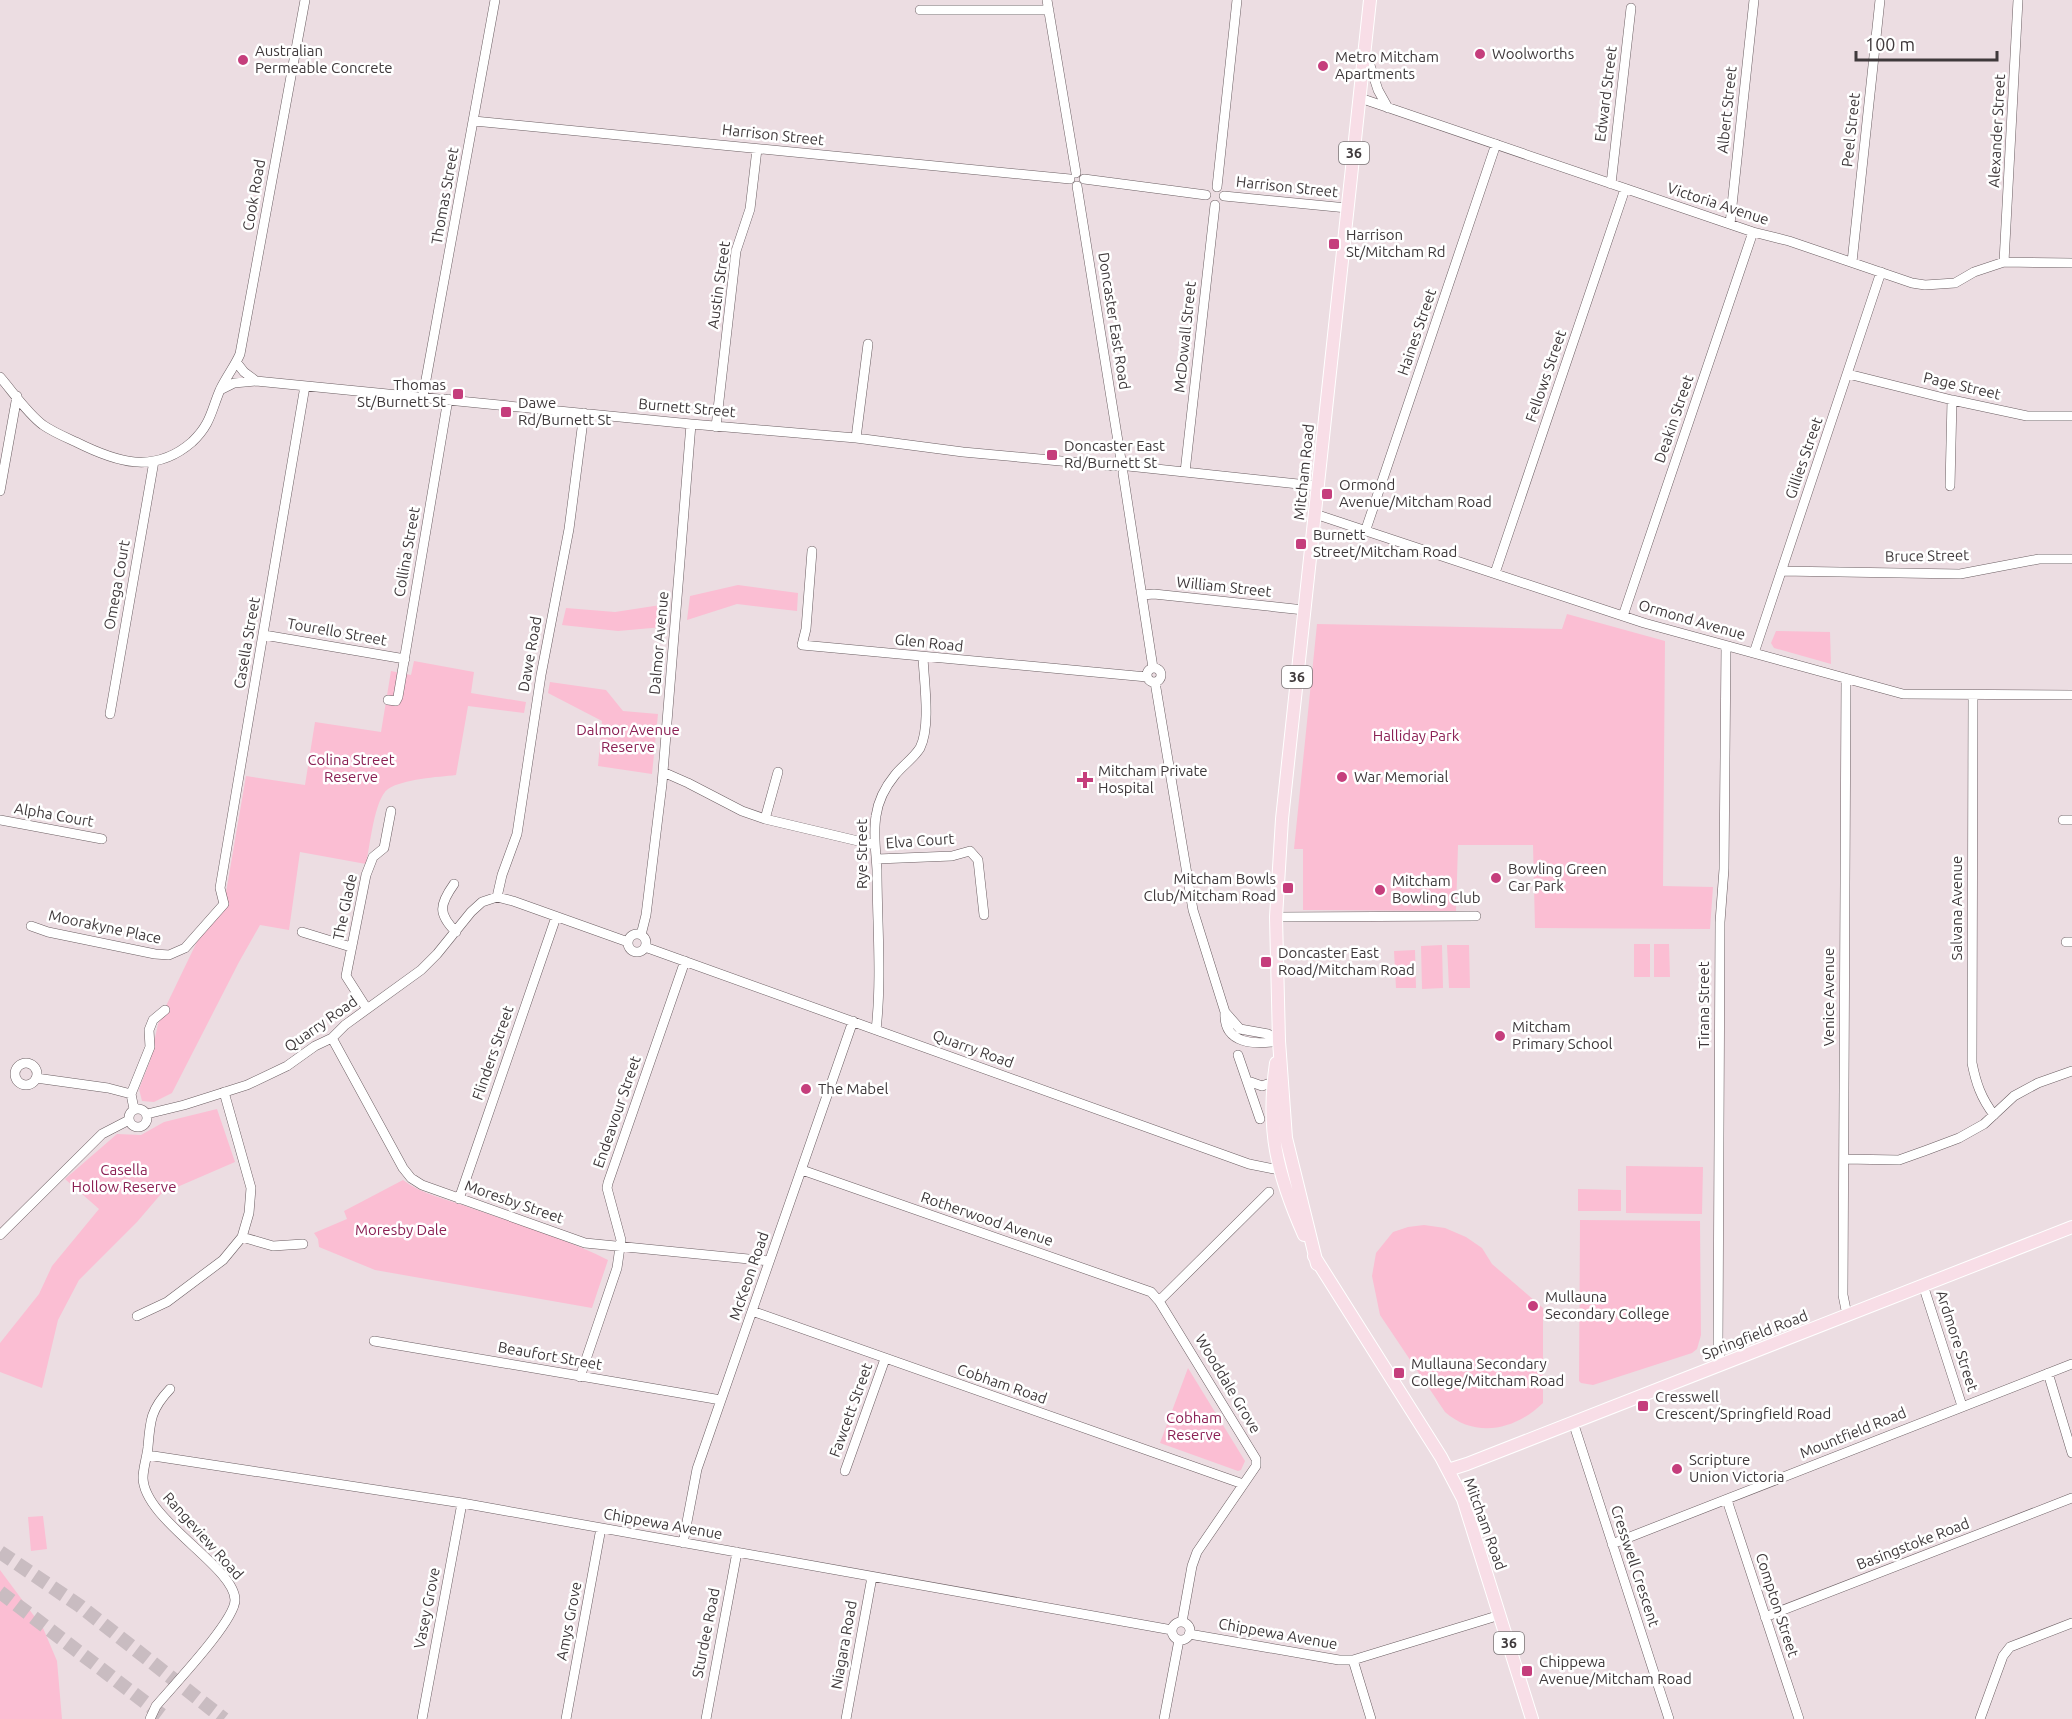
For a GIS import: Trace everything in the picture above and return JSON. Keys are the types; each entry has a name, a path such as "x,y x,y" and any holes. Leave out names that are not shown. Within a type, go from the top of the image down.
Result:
{"main road":[{"name":"Mitcham Road","path":"1317,1264 1286,1138 1279,1041 1276,917 1282,819 1370,0"},
{"name":"Mitcham Road","path":"1279,1041 1273,1082 1272,1127 1279,1170 1290,1202 1317,1264 1448,1470 1463,1498 1532,1719"},
{"name":"Springfield Road","path":"1448,1470 2072,1227"}],"street":[{"name":"Cook Road","path":"154,461 178,452 207,425 220,390 240,354 305,0"},
{"name":"Thomas Street","path":"423,396 495,0"},
{"name":"Doncaster East Road","path":"1047,0 1154,668 1148,672 1151,680"},
{"path":"1217,187 1237,0"},
{"name":"Albert Street","path":"1730,224 1754,0"},
{"name":"Peel Street","path":"1851,262 1880,0"},
{"name":"Alexander Street","path":"2004,262 2018,0"},
{"name":"Edward Street","path":"1611,184 1631,8"},
{"path":"920,10 1049,10"},
{"name":"Mitcham Road","path":"1365,51 1378,90 1388,108"},
{"name":"Victoria Avenue","path":"1360,98 1753,232 1789,241 1925,285 1955,283 1974,272 2004,262 2072,263"},
{"name":"Harrison Street","path":"474,121 1077,179 1206,195"},
{"name":"Haines Street","path":"1366,530 1496,144"},
{"name":"Austin Street","path":"716,426 736,251 750,210 757,149"},
{"path":"1217,187 1222,190 1224,196 1220,203 1215,204 1210,202 1206,195 1211,188 1217,187"},
{"name":"Fellows Street","path":"1496,573 1625,189"},
{"name":"Harrison Street","path":"1224,196 1347,208"},
{"name":"McDowall Street","path":"1185,472 1215,204"},
{"name":"Deakin Street","path":"1623,616 1753,232"},
{"name":"Gillies Street","path":"1754,653 1881,272"},
{"path":"856,438 868,344"},
{"path":"237,363 243,372 256,381"},
{"name":"Page Street","path":"1848,374 2026,416 2072,416"},
{"path":"0,377 43,425 93,451 119,460 154,461"},
{"name":"Burnett Street","path":"220,390 234,382 256,381 856,438 974,453 1317,486"},
{"name":"Casella Street","path":"224,904 220,888 306,386"},
{"path":"0,491 17,396"},
{"name":"Collina Street","path":"388,700 398,700 448,399"},
{"path":"1950,486 1952,400"},
{"name":"Dawe Road","path":"497,897 502,875 517,834 541,675 569,529 584,413"},
{"name":"Dalmor Avenue","path":"641,935 646,915 663,772 691,424"},
{"name":"Omega Court","path":"110,714 154,461"},
{"name":"Ormond Avenue","path":"1315,514 1623,616 1904,694 2072,695"},
{"name":"Glen Road","path":"812,551 806,630 802,645 1151,680"},
{"name":"Bruce Street","path":"1781,571 1960,574 2038,559 2072,559"},
{"name":"William Street","path":"1142,595 1154,594 1304,610"},
{"name":"Tourello Street","path":"264,635 405,659"},
{"name":"Tirana Street","path":"1722,1364 1718,1350 1718,1167 1726,646"},
{"name":"Rye Street","path":"876,1030 879,1002 877,860 874,845 876,812 883,792 896,774 912,760 924,736 923,657"},
{"name":"Venice Avenue","path":"1846,679 1843,1295 1848,1315"},
{"path":"1151,680 1193,910 1226,1012 1225,1019 1231,1034 1240,1039 1257,1045 1279,1041"},
{"name":"Salvana Avenue","path":"1973,695 1972,1063 1977,1087 1984,1103 1994,1115"},
{"path":"663,772 742,811 765,819 874,845"},
{"path":"765,819 778,772"},
{"name":"The Glade","path":"367,1009 346,976 366,875 373,857 384,848 391,811"},
{"name":"Alpha Court","path":"0,820 102,839"},
{"name":"Elva Court","path":"877,860 952,856 970,851 978,860 984,915"},
{"path":"454,884 442,912 443,919 456,932"},
{"name":"Quarry Road","path":"0,1235 102,1134 129,1120 132,1125 141,1127 146,1123 147,1114 224,1092 271,1075 287,1066 315,1046 332,1038 345,1024 421,970 471,912 482,902 497,897 628,942 634,951 640,951 645,947 1240,1161 1279,1170 1293,1168"},
{"name":"Moorakyne Place","path":"31,926 48,932 154,954 170,955 185,948 224,904"},
{"path":"1276,917 1476,916"},
{"name":"Flinders Street","path":"459,1199 556,917"},
{"path":"302,932 351,947"},
{"path":"628,942 633,935 641,935 645,939 645,947"},
{"name":"Endeavour Street","path":"580,1377 617,1268 620,1232 607,1188 608,1183 685,962"},
{"path":"134,1109 131,1094 150,1047 149,1030 153,1020 165,1010"},
{"name":"McKeon Road","path":"683,1543 697,1469 854,1021"},
{"name":"Moresby Street","path":"332,1038 407,1173 422,1185 585,1243 769,1261"},
{"path":"1238,1055 1260,1119"},
{"path":"1844,1159 1899,1160 1959,1138 1984,1124 2014,1096 2038,1083 2072,1071"},
{"path":"36,1078 108,1088 131,1094"},
{"path":"1248,1081 1262,1086 1273,1082"},
{"path":"137,1316 167,1302 223,1260 242,1237 249,1213 251,1188 224,1092"},
{"path":"129,1120 134,1109 140,1108 147,1114"},
{"name":"Rotherwood Avenue","path":"802,1170 1151,1292 1159,1301"},
{"path":"1159,1301 1269,1192"},
{"path":"242,1237 273,1246 303,1244"},
{"name":"Ardmore Street","path":"1923,1285 1962,1406"},
{"name":"Wooddale Grove","path":"1159,1301 1257,1460 1257,1466 1197,1552 1192,1566 1182,1622"},
{"name":"Cobham Road","path":"752,1311 1243,1484"},
{"name":"Beaufort Street","path":"374,1341 721,1400"},
{"name":"Fawcett Street","path":"845,1472 885,1359"},
{"name":"Mountfield Road","path":"1612,1544 2072,1364"},
{"path":"2048,1373 2072,1453"},
{"name":"Rangeview Road","path":"150,1719 156,1706 228,1620 235,1602 231,1585 149,1499 143,1479 150,1419 158,1402 170,1389"},
{"name":"Cresswell Crescent","path":"1573,1422 1669,1719"},
{"name":"Chippewa Avenue","path":"147,1455 462,1503 1172,1630"},
{"name":"Basingstoke Road","path":"1765,1617 2072,1498"},
{"name":"Compton Street","path":"1727,1500 1799,1719"},
{"name":"Vasey Grove","path":"422,1719 462,1503"},
{"name":"Amys Grove","path":"566,1719 601,1528"},
{"name":"Sturdee Road","path":"706,1719 737,1552"},
{"name":"Niagara Road","path":"846,1719 872,1576"},
{"name":"Chippewa Avenue","path":"1190,1634 1339,1660 1353,1660 1500,1616"},
{"path":"1182,1622 1188,1625 1190,1634 1179,1640 1173,1636 1172,1630 1176,1623 1182,1622"},
{"path":"1980,1719 2003,1656 2010,1647 2072,1623"},
{"path":"1164,1719 1179,1640"},
{"path":"1353,1660 1371,1719"}],"green space":[{"path":"738,585 798,593 797,611 737,604 687,620 690,596"},
{"path":"667,604 663,627 618,631 562,625 566,608 615,612"},
{"name":"Halliday Park","path":"1567,614 1665,641 1663,886 1713,887 1710,929 1535,928 1533,845 1458,845 1456,911 1303,910 1303,849 1294,849 1317,624 1562,629"},
{"path":"1776,631 1830,632 1831,664 1774,648 1771,643"},
{"name":"Colina Street Reserve","path":"414,661 474,672 471,693 526,702 524,713 468,706 456,775 411,781 388,789 383,794 376,813 366,864 300,852 289,930 260,925 172,1093 154,1102 142,1101 139,1089 150,1061 158,1024 205,925 224,904 246,776 305,785 315,722 381,732 391,671 411,675"},
{"name":"Dalmor Avenue Reserve","path":"550,682 606,690 623,711 658,714 652,774 598,766 602,721 548,693"},
{"path":"1634,944 1650,944 1650,977 1634,977"},
{"path":"1654,944 1669,944 1670,977 1654,977"},
{"path":"1442,945 1443,988 1422,989 1421,946"},
{"path":"1447,945 1469,945 1470,988 1449,988"},
{"path":"1415,950 1416,988 1396,988 1394,951"},
{"name":"Casella Hollow Reserve","path":"217,1109 235,1162 161,1194 137,1222 79,1280 58,1320 42,1388 0,1372 0,1343 39,1294 52,1266 99,1209 65,1179 117,1134 141,1135 164,1122"},
{"path":"1626,1166 1703,1167 1702,1214 1626,1213"},
{"name":"Moresby Dale","path":"403,1180 427,1193 557,1238 608,1260 592,1308 375,1270 319,1247 314,1233 347,1219 344,1211"},
{"path":"1578,1189 1621,1190 1621,1211 1578,1211"},
{"path":"1580,1220 1700,1221 1701,1335 1697,1349 1692,1353 1593,1385 1579,1381"},
{"path":"1424,1225 1445,1228 1466,1237 1482,1248 1492,1264 1543,1308 1543,1403 1520,1420 1495,1428 1482,1428 1469,1426 1445,1412 1380,1315 1372,1276 1376,1253 1393,1232"},
{"name":"Cobham Reserve","path":"1188,1368 1245,1461 1241,1470 1238,1471 1160,1443"},
{"path":"43,1516 47,1549 31,1551 28,1517"},
{"path":"0,1570 43,1628 57,1661 62,1719 0,1719"}],"tunnel":[{"path":"0,1552 80,1606 224,1719"},
{"path":"0,1592 167,1719"}],"place":[{"name":"Woolworths","path":"1480,54"},
{"name":"Australian Permeable Concrete","path":"243,60"},
{"name":"Metro Mitcham Apartments","path":"1323,66"},
{"name":"Harrison St/Mitcham Rd","path":"1334,244"},
{"name":"Thomas St/Burnett St","path":"458,394"},
{"name":"Dawe Rd/Burnett St","path":"506,412"},
{"name":"Doncaster East Rd/Burnett St","path":"1052,455"},
{"name":"Ormond Avenue/Mitcham Road","path":"1327,494"},
{"name":"Burnett Street/Mitcham Road","path":"1301,544"},
{"name":"War Memorial","path":"1342,777"},
{"name":"Mitcham Private Hospital","path":"1085,780"},
{"name":"Bowling Green Car Park","path":"1496,878"},
{"name":"Mitcham Bowls Club/Mitcham Road","path":"1288,888"},
{"name":"Mitcham Bowling Club","path":"1380,890"},
{"name":"Doncaster East Road/Mitcham Road","path":"1266,962"},
{"name":"Mitcham Primary School","path":"1500,1036"},
{"name":"The Mabel","path":"806,1089"},
{"name":"Mullauna Secondary College","path":"1533,1306"},
{"name":"Mullauna Secondary College/Mitcham Road","path":"1399,1373"},
{"name":"Cresswell Crescent/Springfield Road","path":"1643,1406"},
{"name":"Scripture Union Victoria","path":"1677,1469"},
{"name":"Chippewa Avenue/Mitcham Road","path":"1527,1671"}]}
